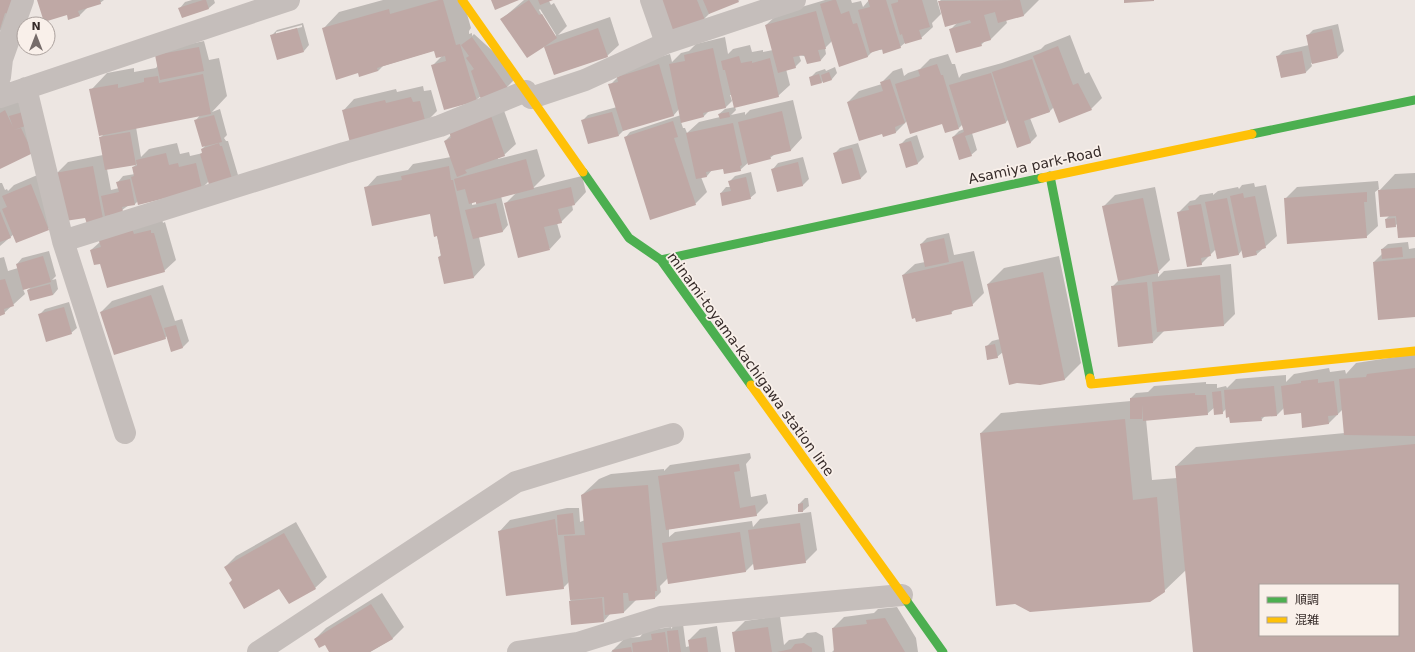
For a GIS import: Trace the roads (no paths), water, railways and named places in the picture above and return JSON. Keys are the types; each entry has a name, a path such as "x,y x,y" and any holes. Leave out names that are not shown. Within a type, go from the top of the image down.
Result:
{"street":[{"path":"0,77 2,59 23,0"},
{"path":"0,98 289,0"},
{"name":"minami-toyama-kachigawa station line","path":"462,0 629,238 661,260 943,652"},
{"path":"651,0 666,43"},
{"path":"63,241 344,153 440,126 529,94 585,80 666,43 795,0"},
{"path":"26,88 63,241 125,433"},
{"name":"Asamiya park-Road","path":"661,260 1050,176 1415,100"},
{"path":"1050,176 1091,384 1415,351"},
{"path":"258,652 516,482 673,434"},
{"path":"518,652 579,647 661,617 902,594"}]}
